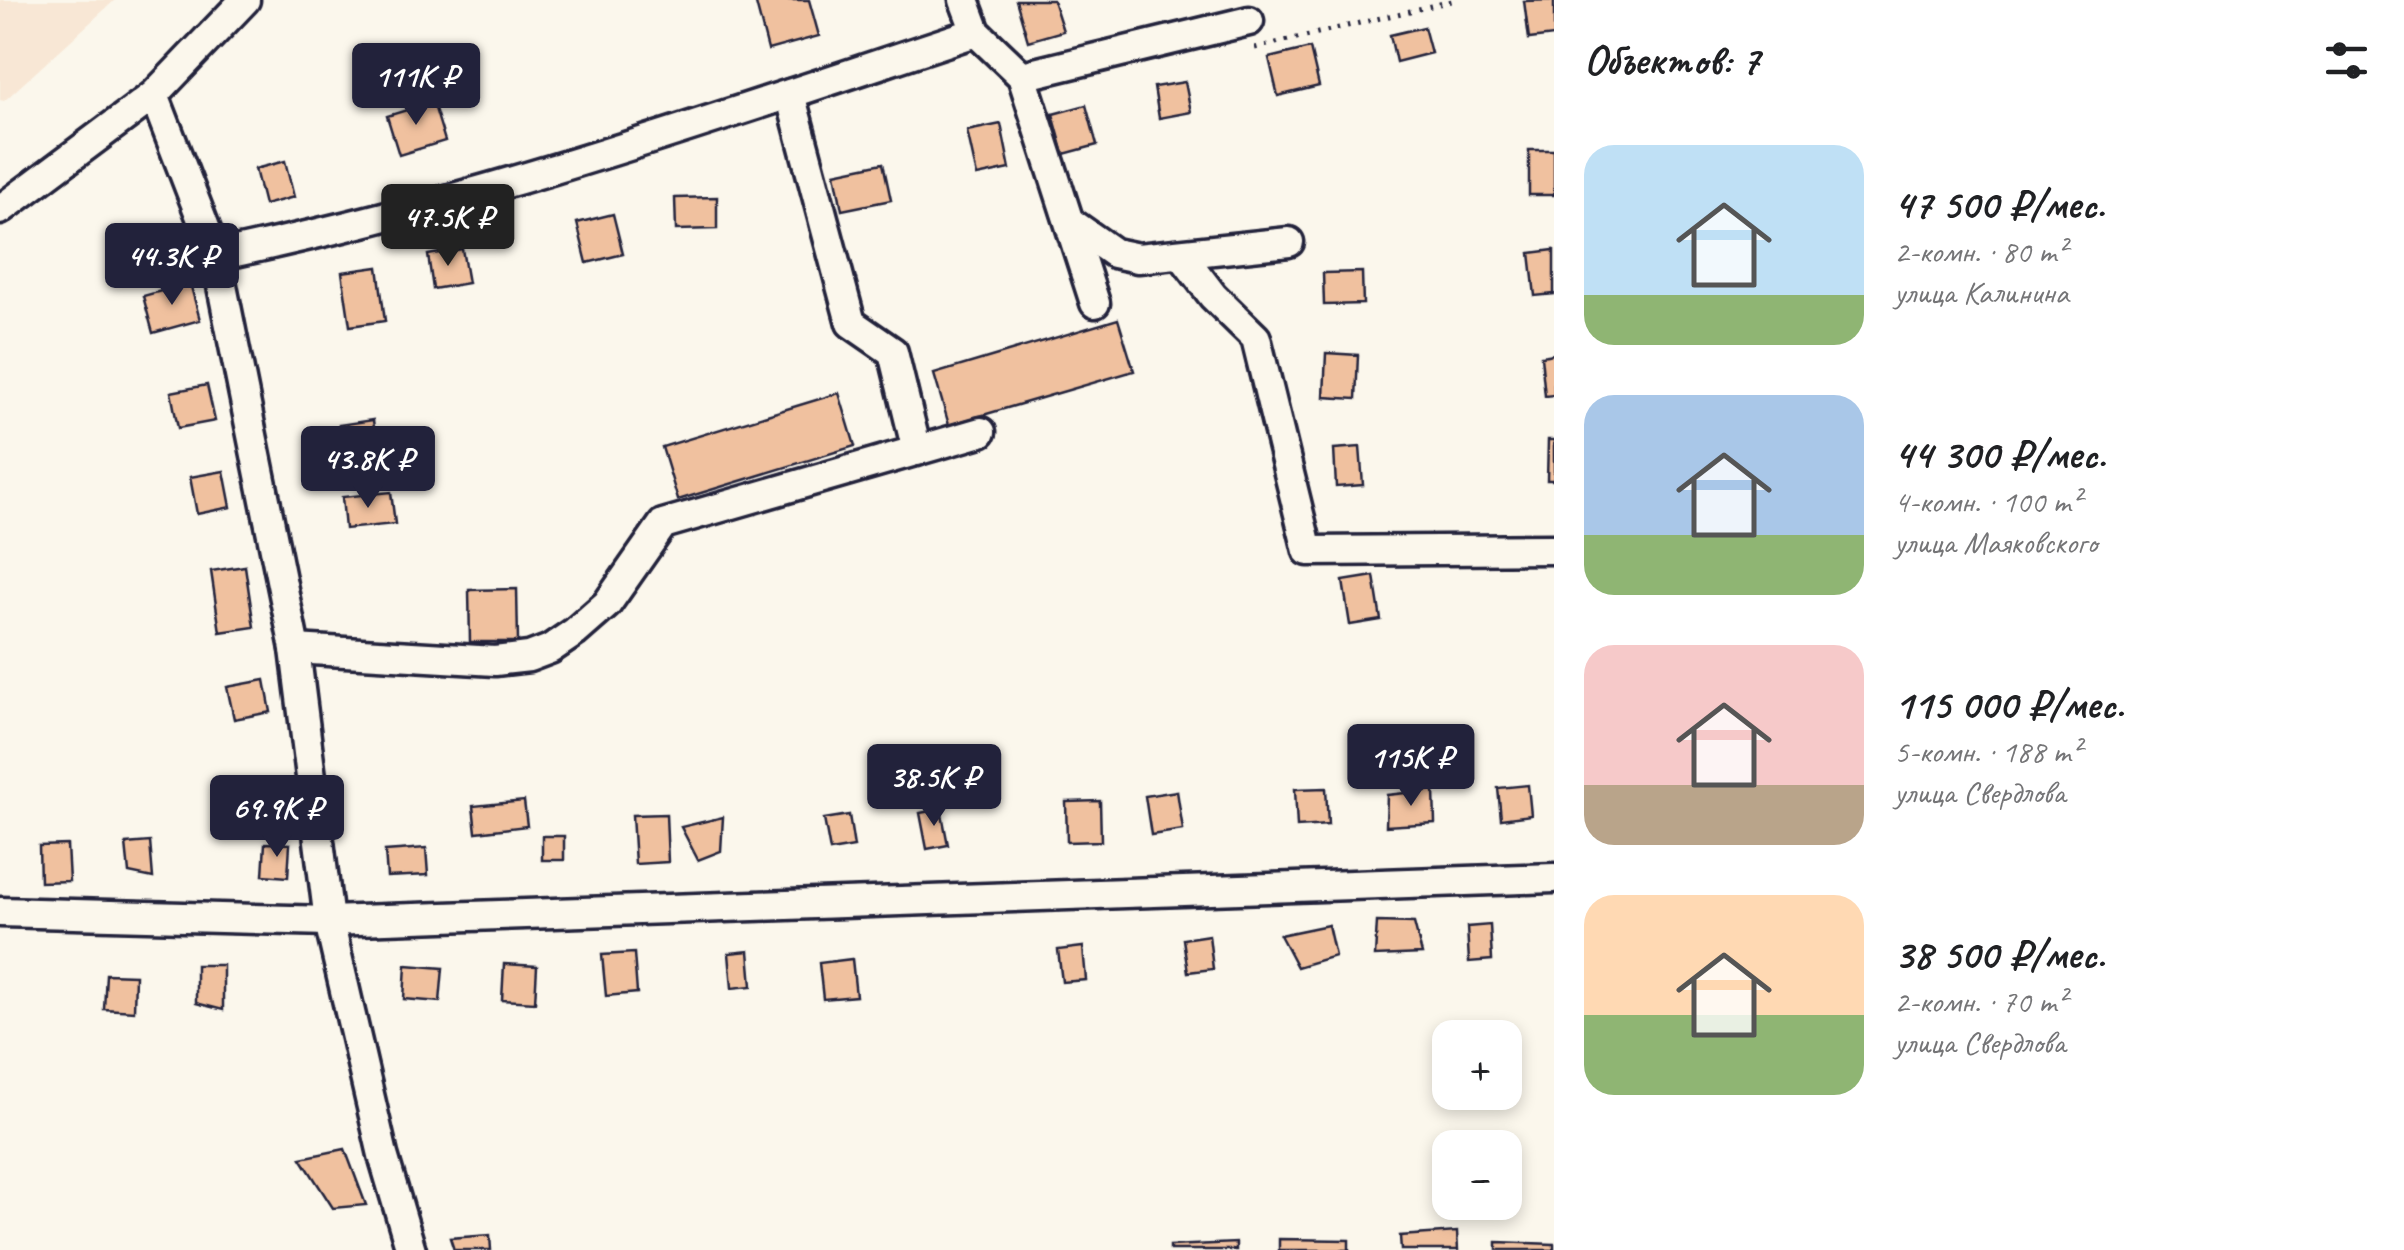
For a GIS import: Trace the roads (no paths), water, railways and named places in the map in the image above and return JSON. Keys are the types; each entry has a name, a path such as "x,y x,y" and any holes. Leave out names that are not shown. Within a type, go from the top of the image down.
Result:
{"street":[{"path":"0,210 154,95 245,0"},
{"path":"964,0 976,32 1022,76 1095,303"},
{"path":"1022,76 1249,21"},
{"path":"216,256 308,237 518,181 976,32"},
{"path":"790,94 852,323 893,352 917,451"},
{"path":"154,95 216,256 295,648 329,922 383,1155 410,1250"},
{"path":"1070,222 1114,253 1138,258 1289,242"},
{"path":"1181,254 1213,296 1256,338 1308,550 1554,550"},
{"path":"295,648 496,661 529,657 576,632 607,604 663,524 981,432"},
{"path":"0,912 329,922 1554,878"}]}
